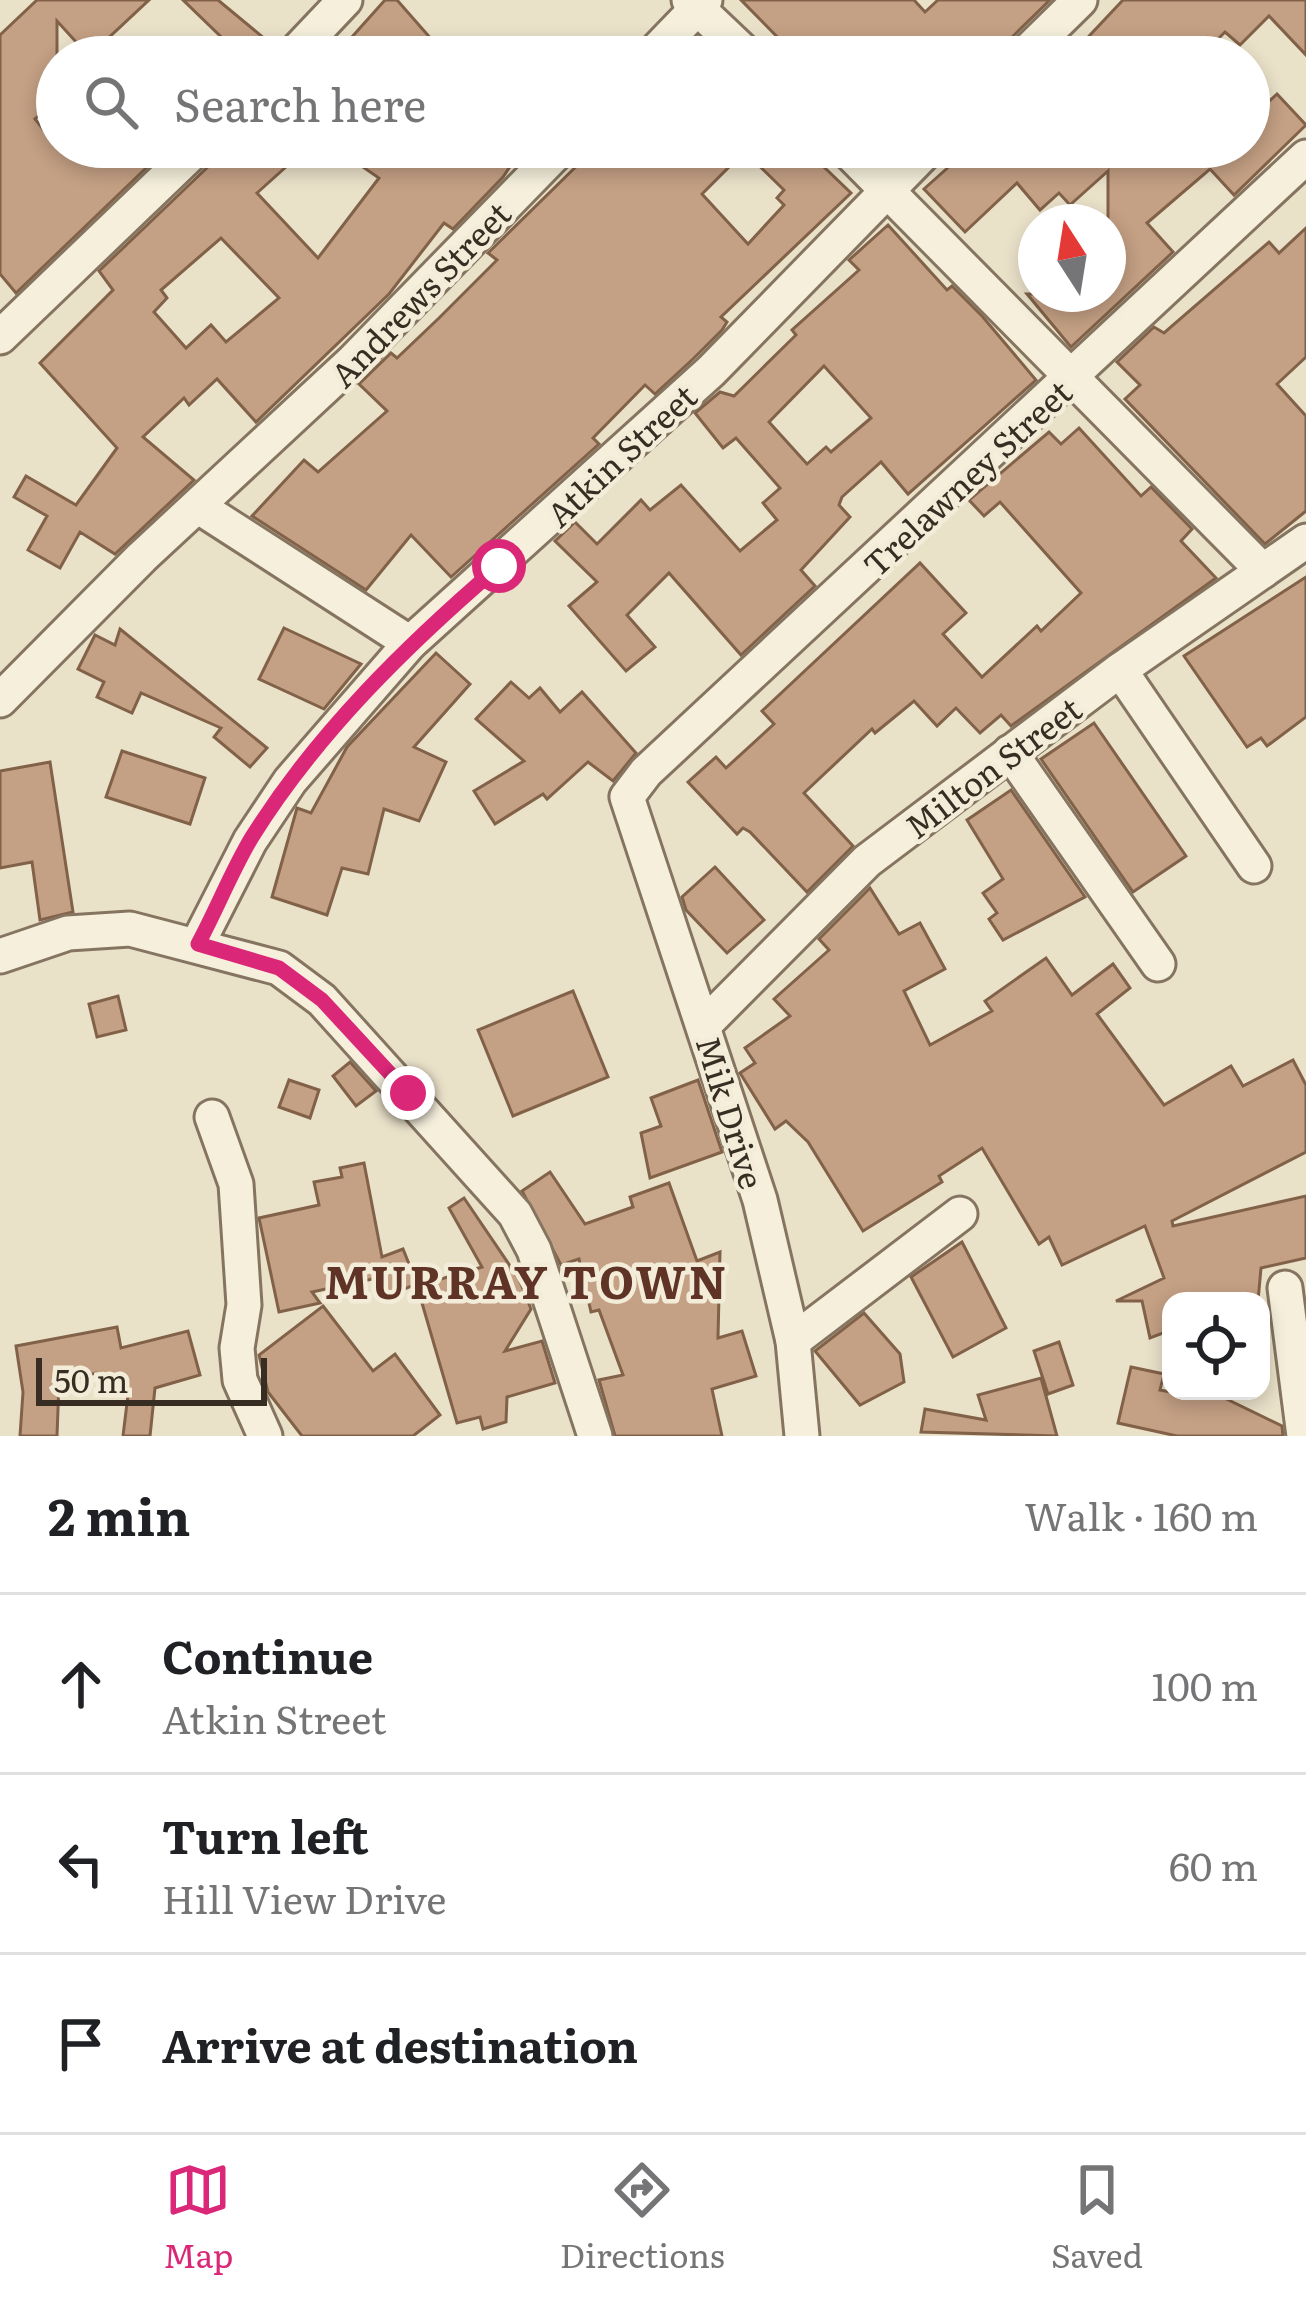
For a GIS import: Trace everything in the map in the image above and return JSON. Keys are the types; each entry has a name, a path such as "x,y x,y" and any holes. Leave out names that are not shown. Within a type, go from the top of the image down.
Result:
{"street":[{"path":"311,36 345,0"},
{"path":"1043,36 1080,0"},
{"path":"668,36 697,3 729,36"},
{"name":"Trelawney Street","path":"627,796 646,772 1306,157"},
{"path":"0,337 176,168"},
{"name":"Andrews Street","path":"0,700 142,557 275,437 541,168"},
{"path":"866,168 1263,571"},
{"name":"Atkin Street","path":"198,944 250,841 290,781 410,643 711,371 907,168"},
{"path":"199,507 410,643"},
{"name":"Milton Street","path":"705,1024 867,861 1120,670 1306,541"},
{"path":"1120,670 1254,866"},
{"path":"1010,752 1158,964"},
{"name":"Mik Drive","path":"627,796 633,828 748,1156 793,1341 802,1436"},
{"path":"0,956 68,933 130,929 279,968 322,1000 515,1214 534,1250 595,1436"},
{"path":"212,1117 236,1184 244,1305 237,1348 240,1381 265,1436"},
{"path":"793,1341 960,1214"},
{"path":"1285,1288 1304,1436"}],"building":[{"path":"37,0 149,0 110,36 71,36 57,21 57,36 36,36 36,168 146,168 16,293 0,274 0,35"},
{"path":"183,0 218,0 261,36 220,36"},
{"path":"385,0 397,0 429,36 353,36"},
{"path":"741,0 914,0 925,12 938,0 1050,0 1013,36 776,36"},
{"path":"1123,0 1306,0 1306,55 1269,16 1249,36 1225,32 1221,36 1089,36"},
{"path":"1277,94 1306,125 1270,160 1270,100"},
{"path":"207,168 285,168 257,193 318,258 379,178 364,168 509,168 453,229 444,223 389,294 256,422 217,379 189,405 184,398 143,437 194,480 115,554 80,532 60,568 28,550 47,516 14,497 26,476 76,505 117,448 40,363 113,290 99,271","holes":["221,238 279,298 226,342 211,325 186,348 154,312 167,298 161,290"]},
{"path":"575,168 728,168 702,194 748,244 784,205 777,198 784,190 761,168 825,168 851,193 721,317 727,322 722,330 693,359 655,394 645,385 593,438 599,444 451,577 411,535 366,590 252,516 304,460 318,472 387,411 359,384 391,353 397,358 497,260 488,253"},
{"path":"948,168 1262,168 1234,195 1210,169 1147,223 1173,252 1126,296 1126,204 1108,204 1108,171 1071,204 1059,193 1047,204 1035,204 1017,183 965,232 924,189"},
{"path":"888,225 947,290 952,286 982,316 1036,380 908,494 881,462 842,497 839,505 850,517 801,570 815,586 741,655 669,573 627,615 655,647 626,671 569,606 597,582 555,541 575,522 597,544 641,500 650,510 681,485 740,551 777,520 763,503 780,488 736,438 723,448 695,413 720,392 734,396 796,335 792,330 859,270 849,260","holes":["824,366 871,418 831,452 826,447 807,464 769,422"]},
{"path":"1306,228 1306,357 1277,384 1306,416 1306,511 1265,544 1125,399 1140,385 1117,362 1154,327 1164,333 1269,242 1279,253"},
{"path":"1042,312 1109,312 1071,347"},
{"path":"1079,428 1141,496 1151,487 1192,529 1181,541 1216,578 1011,726 1001,715 980,733 956,708 937,726 914,701 875,733 872,729 804,793 853,846 807,892 750,832 743,828 737,834 688,782 716,757 726,768 774,724 762,711 920,563 966,613 943,634 982,677 1037,626 1041,631 1081,593 1000,502 984,516 969,500 1049,432 1061,444"},
{"path":"1306,577 1306,717 1267,746 1261,738 1247,747 1184,656"},
{"path":"284,628 361,664 324,709 259,679"},
{"path":"120,629 267,748 250,767 214,737 221,728 141,693 132,713 97,697 104,682 78,669 95,635 115,645"},
{"path":"436,653 470,684 414,747 446,762 419,821 384,809 368,874 342,868 327,915 272,897 297,808 311,813 347,747"},
{"path":"511,682 529,698 540,688 560,712 582,692 636,753 613,781 588,762 547,799 543,794 495,824 474,791 524,761 476,719"},
{"path":"1094,723 1186,856 1133,892 1041,759"},
{"path":"122,751 205,778 190,824 106,797"},
{"path":"50,762 73,912 40,920 32,862 0,868 0,771"},
{"path":"1011,790 1085,897 1003,940 989,919 997,913 983,893 1003,879 967,820"},
{"path":"715,867 764,920 727,953 686,910 682,897"},
{"path":"870,888 899,934 920,923 945,969 904,991 930,1045 992,1011 985,1001 1046,958 1072,995 1113,964 1130,988 1097,1014 1164,1105 1231,1066 1243,1086 1293,1060 1306,1085 1306,1152 1172,1221 1173,1226 1306,1196 1306,1258 1261,1268 1259,1292 1162,1292 1162,1333 1150,1338 1142,1301 1116,1301 1164,1278 1145,1226 1062,1265 1049,1237 1039,1244 982,1148 939,1176 942,1182 863,1231 808,1142 786,1121 775,1129 740,1073 755,1063 745,1048 790,1016 774,999 829,950 819,939"},
{"path":"573,991 608,1077 513,1116 478,1030"},
{"path":"118,996 126,1030 97,1037 89,1004"},
{"path":"350,1062 376,1091 356,1106 333,1076"},
{"path":"289,1080 319,1090 310,1118 279,1107"},
{"path":"698,1080 722,1152 650,1178 641,1133 661,1126 651,1098"},
{"path":"364,1163 382,1257 403,1249 417,1284 384,1297 377,1278 312,1292 320,1303 279,1312 259,1218 319,1205 314,1182 342,1177 340,1168"},
{"path":"550,1172 585,1224 633,1207 630,1197 669,1183 697,1261 720,1252 718,1338 742,1331 756,1376 712,1389 722,1436 615,1436 599,1380 623,1375 599,1310 591,1312 579,1259 561,1265 522,1191"},
{"path":"464,1198 519,1279 531,1309 505,1351 542,1341 555,1383 507,1397 506,1422 483,1429 480,1417 457,1423 417,1286 482,1267 449,1208"},
{"path":"962,1242 1006,1328 953,1357 911,1277"},
{"path":"323,1306 373,1371 395,1354 440,1415 413,1436 302,1436 268,1392 259,1355"},
{"path":"864,1313 900,1354 904,1382 860,1405 815,1351"},
{"path":"117,1327 121,1348 188,1331 200,1375 155,1388 150,1436 123,1436 128,1395 96,1373 59,1382 57,1436 20,1436 23,1392 16,1346"},
{"path":"1059,1342 1073,1385 1048,1394 1034,1351"},
{"path":"1131,1367 1162,1374 1162,1400 1229,1400 1282,1426 1283,1436 1177,1436 1118,1423"},
{"path":"1041,1378 1057,1436 921,1432 925,1409 986,1420 978,1395"}],"district":[{"name":"MURRAY TOWN","path":"527,1279"}],"route":[{"path":"408,1093 322,1000 279,968 198,944 250,841 290,781 410,643 499,566"}]}
